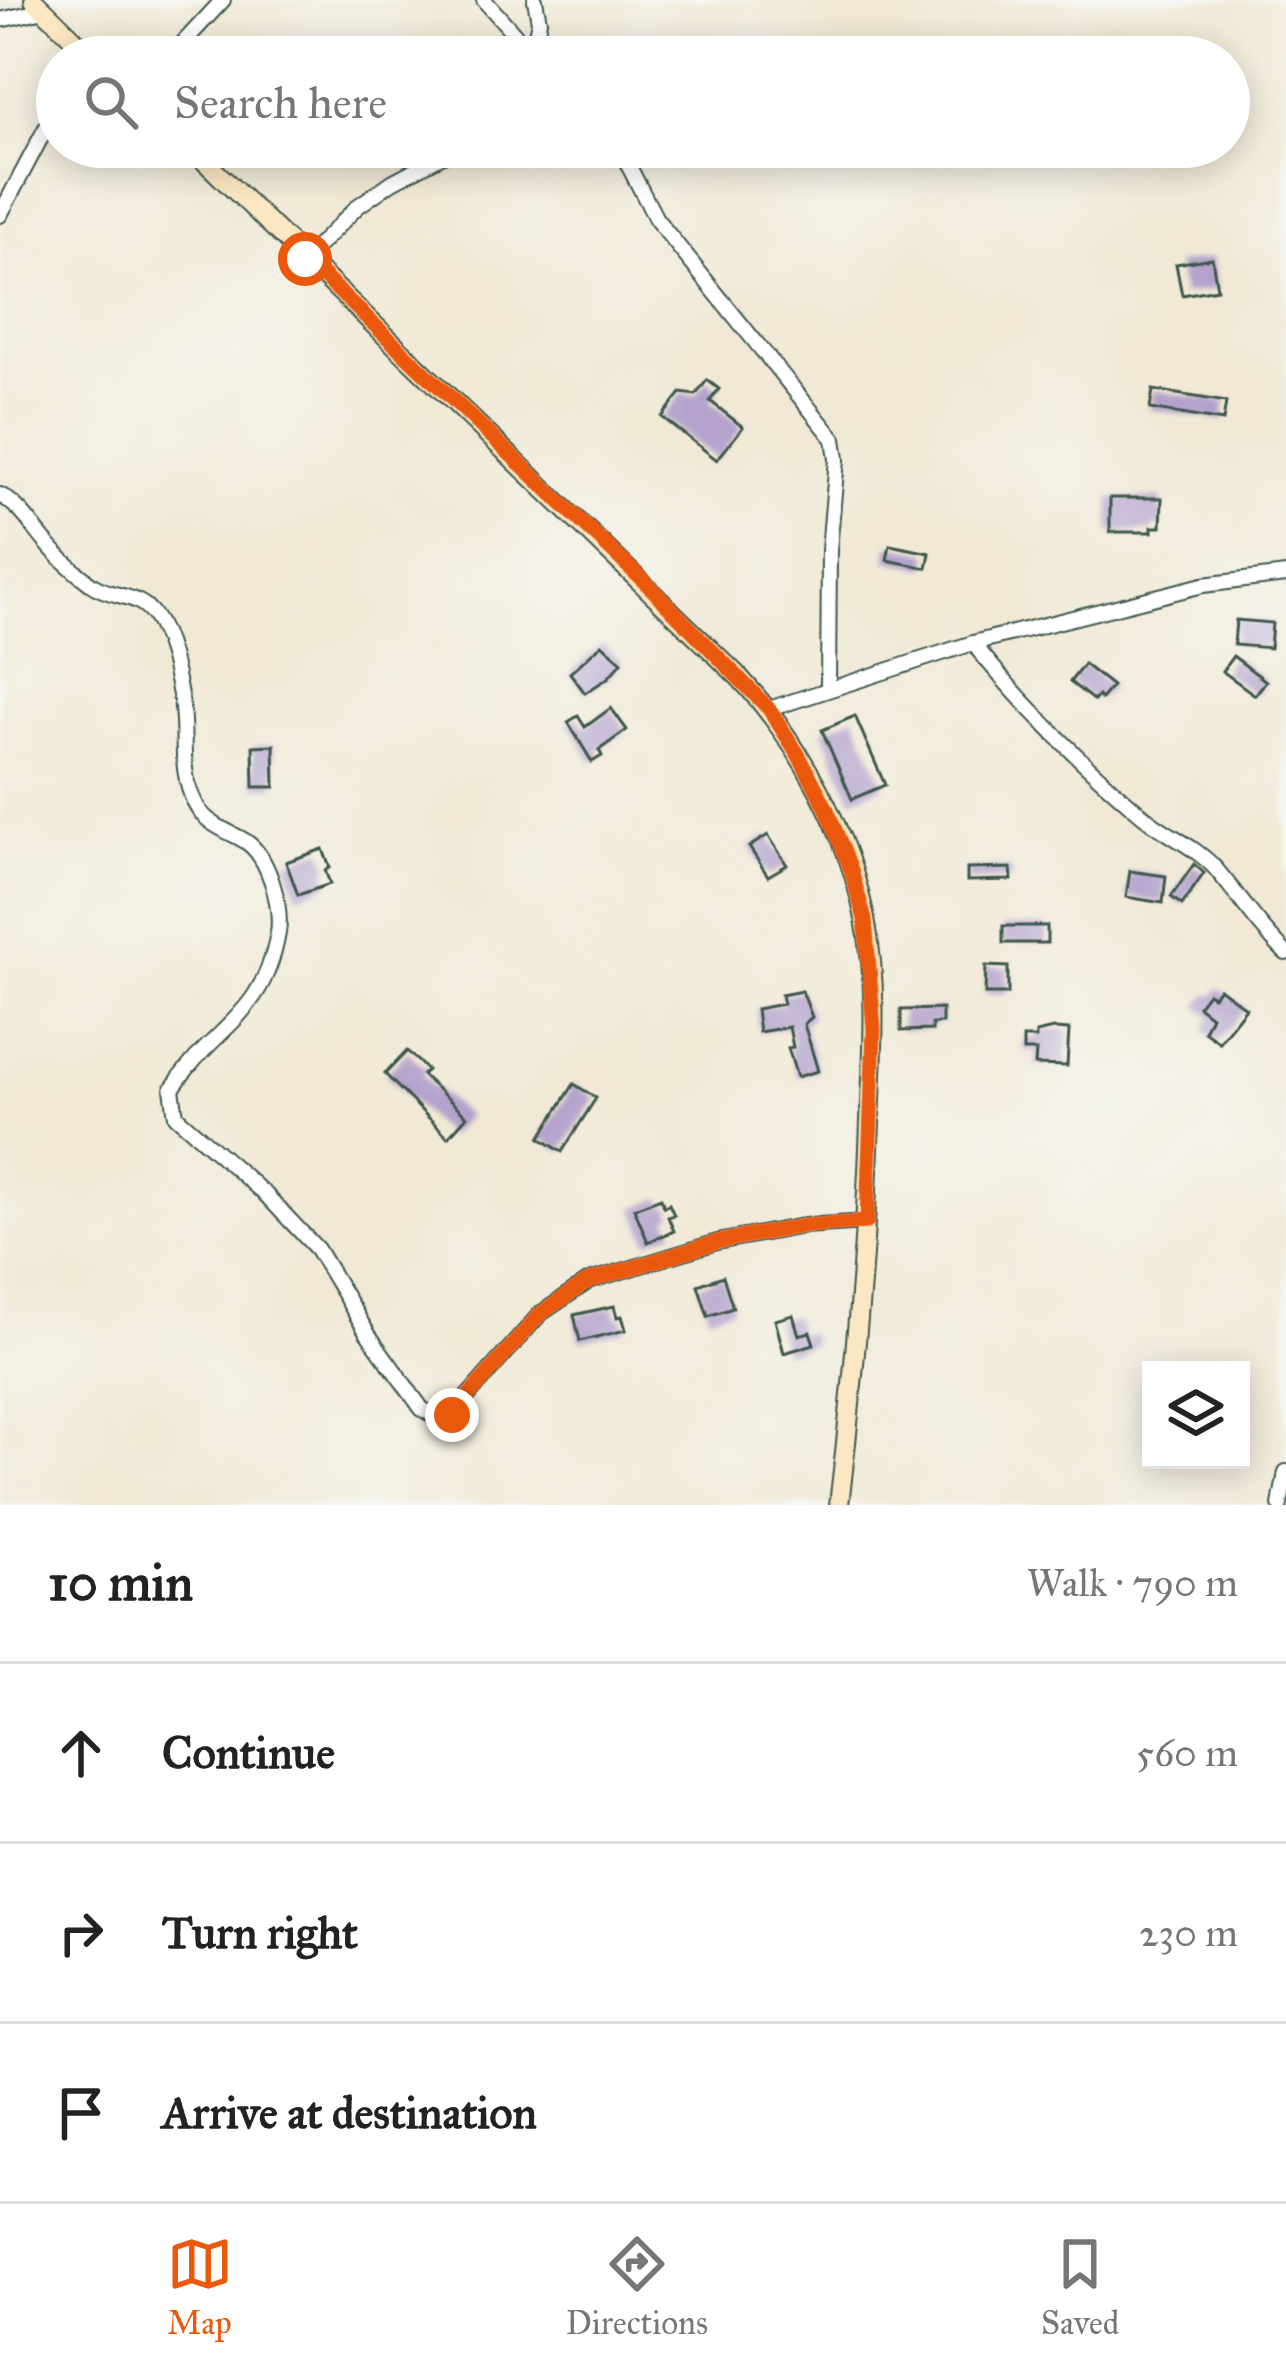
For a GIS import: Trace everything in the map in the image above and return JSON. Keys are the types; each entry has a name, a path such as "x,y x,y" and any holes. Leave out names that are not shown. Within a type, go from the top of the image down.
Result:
{"street":[{"path":"190,36 223,0"},
{"path":"484,0 516,36"},
{"path":"535,0 536,36"},
{"path":"0,20 39,5 69,36"},
{"path":"0,215 36,147"},
{"path":"212,168 652,589 769,709 826,807 865,919 874,1029 867,1222 838,1505"},
{"path":"305,259 358,206 418,168"},
{"path":"630,168 656,219 834,439 828,689"},
{"path":"0,495 23,512 75,572 101,591 141,600 154,616 167,643 181,697 182,754 195,805 210,822 249,843 278,904 279,930 263,983 237,1022 205,1048 172,1089 176,1116 266,1195 317,1249 368,1334 422,1409 436,1417 452,1415 540,1314 589,1281 717,1242 803,1226 867,1222"},
{"path":"769,709 974,643 1203,585 1286,575"},
{"path":"974,643 1006,684 1093,772 1146,819 1213,865 1286,952"},
{"path":"1280,1505 1286,1472"}],"building":[{"path":"1212,258 1217,289 1182,295 1176,264"},
{"path":"707,380 719,389 710,401 743,427 717,460 662,417 681,393 696,395"},
{"path":"1153,390 1226,402 1223,421 1150,409"},
{"path":"1110,498 1162,498 1161,527 1152,527 1152,532 1110,532"},
{"path":"890,545 930,553 927,568 887,560"},
{"path":"1236,620 1272,623 1270,648 1234,645"},
{"path":"602,644 622,662 585,693 570,673"},
{"path":"1233,656 1266,681 1255,695 1222,671"},
{"path":"1084,664 1112,686 1101,699 1098,696 1094,701 1070,682"},
{"path":"611,708 627,730 599,750 602,756 592,762 568,722 578,716 585,727"},
{"path":"855,716 885,785 852,799 822,730"},
{"path":"274,745 275,787 254,787 253,746"},
{"path":"768,835 787,865 768,876 749,847"},
{"path":"323,849 330,884 298,895 286,862"},
{"path":"1194,864 1204,873 1182,905 1171,897"},
{"path":"1011,868 1012,880 967,881 967,869"},
{"path":"1130,871 1166,876 1163,903 1126,897"},
{"path":"1003,926 1047,926 1047,943 1003,943"},
{"path":"986,966 1008,967 1008,994 985,994"},
{"path":"1219,988 1246,1008 1219,1042 1204,1031 1211,1016 1198,1006"},
{"path":"802,991 812,1017 804,1024 818,1071 797,1077 788,1048 793,1047 789,1027 759,1032 756,1009 783,1004 781,995"},
{"path":"942,1009 942,1023 932,1024 932,1030 901,1031 901,1010"},
{"path":"1069,1030 1067,1066 1035,1065 1036,1051 1023,1051 1023,1038 1036,1038 1036,1033"},
{"path":"407,1051 427,1070 422,1075 467,1116 448,1137 385,1074"},
{"path":"574,1084 596,1098 562,1152 540,1138"},
{"path":"661,1198 674,1215 668,1217 674,1231 648,1242 634,1208"},
{"path":"723,1276 733,1308 708,1316 698,1285"},
{"path":"614,1306 626,1330 580,1341 574,1315"},
{"path":"793,1315 799,1335 810,1332 814,1344 784,1353 775,1320"}],"route":[{"path":"305,259 652,589 769,709 826,807 865,919 874,1029 867,1222 803,1226 717,1242 589,1281 540,1314 452,1415"}]}
